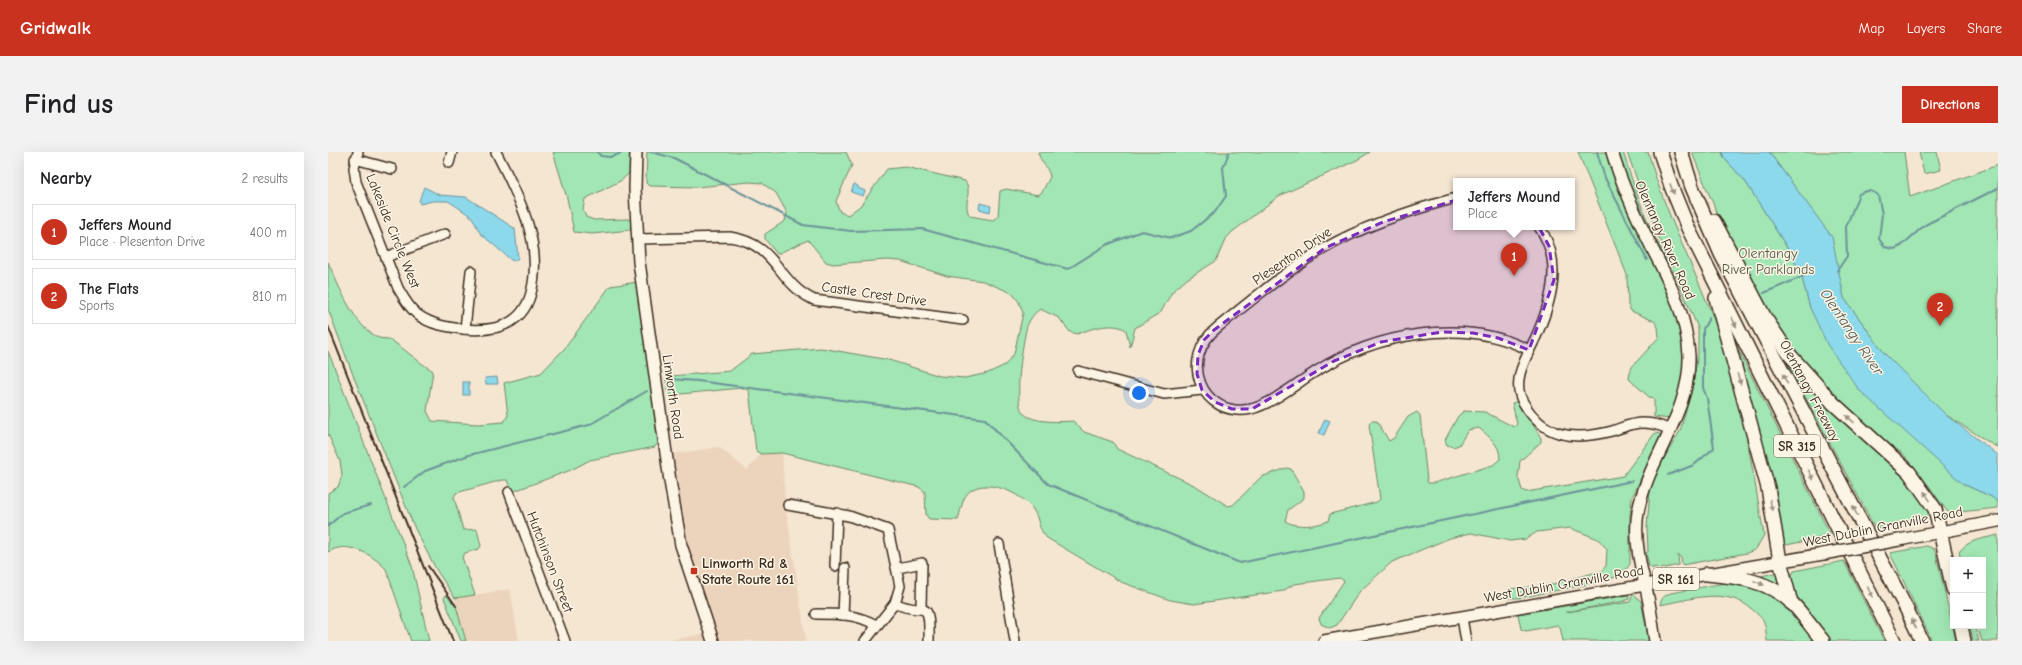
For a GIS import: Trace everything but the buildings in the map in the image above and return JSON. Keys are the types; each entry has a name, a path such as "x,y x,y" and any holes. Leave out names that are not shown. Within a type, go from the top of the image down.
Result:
{"highway":[{"name":"SR 315","path":"1660,152 1688,228 1710,274 1894,641"},
{"name":"Olentangy Freeway","path":"1681,152 1699,204 1724,261 1922,641"},
{"path":"1699,204 1720,230 1766,318 1790,355 1833,403 1909,472 1935,509 1942,531 1950,573"},
{"path":"1710,274 1768,488 1780,561 1791,603"},
{"path":"1707,574 1748,579 1758,582 1791,603 1823,641"},
{"path":"1962,629 1964,641"}],"main road":[{"name":"Linworth Road","path":"636,152 635,188 638,238 676,520 685,558 713,641"},
{"name":"Olentangy River Road","path":"1612,152 1626,192 1674,291 1685,326 1689,354 1687,388 1679,412 1649,474 1638,514 1640,563 1655,641"},
{"name":"West Dublin Granville Road","path":"1324,641 1822,554 1995,521"}],"street":[{"path":"449,163 452,152"},
{"name":"Lakeside Circle West","path":"356,156 354,168 356,182 398,288 407,304 417,314 430,322 446,327 476,331 494,329 511,322 525,307 531,294 534,268 531,230 518,196 496,152"},
{"path":"356,156 392,169"},
{"name":"Plesenton Drive","path":"1202,390 1197,370 1198,354 1204,340 1214,330 1272,285 1324,248 1360,230 1415,210 1453,199"},
{"path":"1541,230 1549,246 1553,261 1554,280 1550,297 1522,365 1518,383 1521,399 1528,412 1538,423 1552,432 1566,436 1582,436 1644,423 1662,426 1670,430"},
{"path":"386,257 445,234"},
{"name":"Castle Crest Drive","path":"638,238 730,237 742,239 765,251 795,288 803,295 814,300 963,320"},
{"path":"465,329 470,271"},
{"path":"1078,371 1164,394 1202,390 1215,402 1232,409 1252,409 1270,401 1315,371 1353,351 1381,342 1412,335 1442,332 1473,333 1498,338 1529,350"},
{"name":"Hutchinson Street","path":"509,492 565,641"},
{"path":"788,505 836,513 880,526 888,530 898,568 900,586 894,602 865,641"},
{"path":"835,566 836,513"},
{"path":"1000,544 1015,641"},
{"path":"898,568 922,562 921,608"},
{"path":"843,615 845,568"},
{"path":"894,602 902,606 921,608 927,611 930,617 929,641"},
{"path":"816,614 861,617 876,625"},
{"path":"1462,618 1466,641"}],"highlighted area":[{"path":"1473,195 1502,199 1517,206 1540,229 1549,246 1554,280 1529,350 1498,338 1473,333 1442,332 1381,342 1334,361 1252,409 1232,409 1215,402 1202,390 1197,374 1198,355 1204,340 1214,330 1325,248 1383,222"}],"shaded area":[{"path":"719,447 747,470 761,454 782,453 785,501 806,641 662,641 711,633 693,583 667,455"},
{"path":"510,589 519,641 466,641 457,613 455,598"}],"green space":[{"path":"553,152 633,152 630,172 622,180 585,199 583,210 586,217 594,220 628,219 631,221 630,230 592,234 574,232 567,198"},
{"path":"647,152 846,152 852,165 836,201 840,212 848,215 861,205 887,169 906,167 965,181 968,189 967,208 970,216 993,220 998,216 1000,191 1006,189 1038,195 1042,192 1050,177 1048,170 1040,159 1038,152 1370,152 1357,160 1279,196 1231,233 1225,240 1216,261 1187,279 1172,292 1161,312 1135,328 1130,347 1126,330 1121,327 1108,326 1077,334 1070,332 1059,318 1040,309 1029,321 1023,344 1019,396 1020,406 1023,413 1033,419 1054,422 1073,421 1084,432 1113,442 1117,449 1196,486 1228,506 1233,505 1261,477 1287,468 1291,469 1304,492 1304,498 1288,510 1285,521 1295,525 1312,525 1323,523 1328,521 1330,514 1377,502 1380,499 1369,425 1371,421 1377,421 1389,441 1394,438 1408,417 1417,412 1420,415 1427,480 1428,483 1434,483 1493,465 1500,459 1500,454 1496,445 1479,428 1468,430 1459,445 1453,447 1447,445 1445,440 1458,416 1464,411 1485,412 1514,427 1517,424 1512,403 1516,402 1521,404 1541,438 1541,442 1520,461 1518,477 1522,490 1526,492 1623,476 1655,433 1660,434 1660,437 1632,498 1630,515 1630,564 1619,575 1605,581 1518,598 1507,598 1506,594 1510,589 1549,585 1601,571 1606,566 1607,549 1598,539 1570,528 1537,532 1526,539 1510,541 1471,533 1450,538 1392,562 1360,591 1337,625 1330,628 1321,624 1319,618 1344,581 1340,578 1294,584 1283,591 1194,604 1170,600 1121,582 1047,538 1029,504 1012,493 1002,489 992,486 983,486 974,489 965,497 958,520 929,519 926,515 925,492 919,487 782,453 761,454 756,451 749,390 741,388 671,395 667,391 666,379 671,376 730,371 752,354 821,348 889,360 940,376 965,378 988,373 1005,365 1014,354 1023,313 1019,302 1012,293 983,281 947,276 900,261 887,260 833,264 826,262 808,240 777,254 765,239 765,234 785,221 787,213 776,193 762,183 749,182 697,187 649,186 646,183"},
{"path":"1578,152 1609,152 1671,294 1683,331 1684,376 1670,419 1654,417 1654,398 1649,397 1629,379 1630,369 1659,337 1658,327 1654,321 1631,311 1628,305 1627,275"},
{"path":"1616,152 1623,152 1643,210 1653,234 1665,255 1668,265 1666,264 1631,193"},
{"path":"1627,152 1648,152 1663,198 1710,310 1727,358 1746,433 1764,535 1756,549 1747,553 1682,565 1681,558 1678,555 1679,565 1660,569 1654,567 1653,569 1649,566 1646,553 1648,552 1647,527 1650,490 1655,474 1680,431 1692,390 1698,353 1698,328 1673,270 1667,249 1660,240"},
{"name":"Olentangy River Parklands","path":"1692,152 1722,152 1724,158 1745,181 1788,249 1801,274 1810,308 1963,484 1992,497 1998,502 1998,508 1950,513 1947,511 1922,476 1905,456 1874,433 1849,411 1825,388 1804,364 1765,307 1748,276 1717,213"},
{"path":"1769,152 1904,152 1910,197 1998,165 1998,448 1946,415 1885,354 1844,298 1833,246 1813,212"},
{"path":"1919,152 1937,152 1941,170 1924,174"},
{"path":"328,262 342,294 362,325 370,333 379,338 391,340 433,371 427,411 432,421 478,424 504,422 508,415 504,383 541,373 565,348 610,286 638,282 658,443 655,447 590,460 571,470 514,491 511,490 507,480 502,480 456,493 454,497 463,530 477,529 481,546 479,549 465,553 462,557 475,595 455,598 437,571 415,529 328,309"},
{"path":"1732,337 1831,536 1786,545 1782,543 1758,425"},
{"path":"1780,349 1895,461 1931,511 1930,516 1875,528"},
{"path":"328,351 412,566 429,641 411,641 386,569 380,563 367,554 351,548 344,547 328,552 328,493 338,487 342,475 340,461 328,434"},
{"path":"1998,535 1998,641 1982,641 1978,629 1986,629 1986,557 1960,557 1959,552 1967,544"},
{"path":"1927,546 1934,549 1950,615 1950,629 1953,629 1956,641 1932,641 1890,553"},
{"path":"1844,561 1884,641 1831,641 1797,598 1791,577 1794,571"},
{"path":"1778,572 1782,589 1757,577"},
{"path":"1735,581 1753,584 1783,602 1815,641 1767,641 1765,625 1762,619 1744,603 1732,599 1709,596 1660,605 1661,600 1671,593"},
{"path":"1633,594 1641,601 1649,641 1563,641 1560,627 1558,625 1526,631 1521,629 1518,614 1629,595 1629,599 1625,601 1566,612 1630,602"},
{"path":"446,595 456,606 466,641 461,641 444,598"},
{"path":"1971,629 1975,629 1979,641 1973,641"}],"water":[{"name":"Olentangy River","path":"1722,152 1769,152 1832,237 1844,298 1885,354 1946,415 1998,455 1998,502 1992,497 1963,484 1860,391 1828,346 1810,308 1801,274 1788,249 1745,181 1724,158"},
{"path":"854,184 858,186 858,188 865,191 863,196 851,192"},
{"path":"424,187 440,195 466,197 515,229 518,258 515,261 511,260 480,233 472,217 448,201 433,201 420,204 419,201"},
{"path":"980,203 991,206 990,212 979,209"},
{"path":"497,377 498,384 486,384 485,378"},
{"path":"463,382 469,382 469,395 463,395"},
{"path":"1325,419 1330,421 1324,435 1319,433"}],"waterway":[{"path":"597,152 601,156 610,157 625,152"},
{"path":"651,152 674,158 803,225 851,231 922,229 1068,269 1106,245 1142,231 1171,238 1191,231 1215,212 1226,196 1223,168 1229,152"},
{"path":"1597,152 1605,178 1647,260"},
{"path":"1837,271 1847,256 1846,227 1859,194 1869,191 1878,195 1882,214 1879,239 1885,247 1894,249 1901,246 1925,225 1998,188"},
{"path":"1764,293 1804,276"},
{"path":"1668,475 1694,465 1714,448 1707,398 1703,388 1703,329 1709,318"},
{"path":"669,379 698,381 985,419 1048,484 1240,563 1632,481"},
{"path":"404,487 425,471 469,455 589,425 647,391"},
{"path":"328,526 343,513 371,505"}],"railway":[{"path":"328,326 453,641"},
{"path":"428,566 456,606"}],"place":[{"name":"Jeffers Mound","path":"1514,276"},
{"name":"The Flats","path":"1940,326"},
{"name":"Linworth Rd & State Route 161","path":"694,571"}]}
